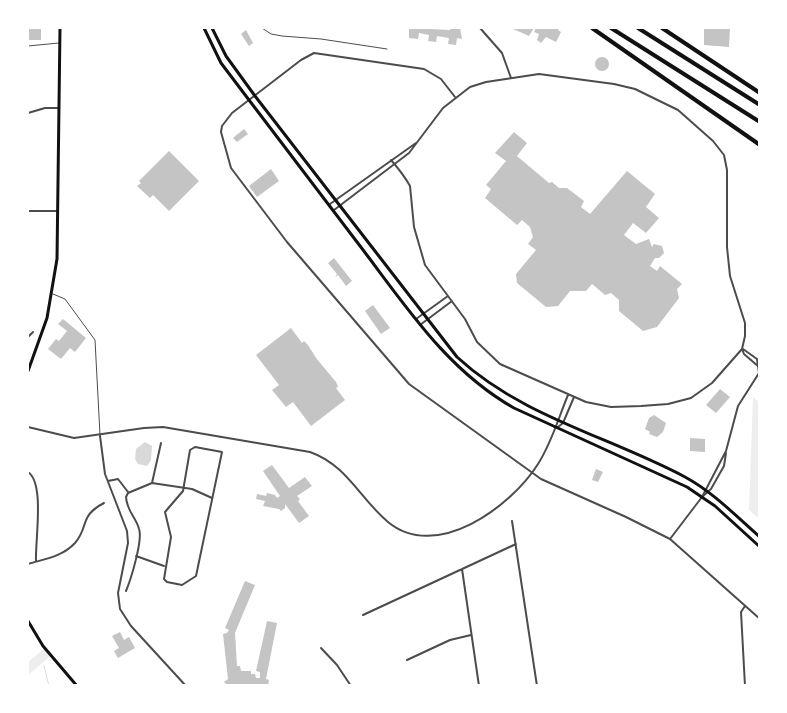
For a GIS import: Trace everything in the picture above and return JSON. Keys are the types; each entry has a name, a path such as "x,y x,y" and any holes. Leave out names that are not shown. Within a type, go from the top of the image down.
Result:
{"highway":[{"path":"592,28 760,145"},
{"path":"611,28 760,122"},
{"path":"638,28 760,105"},
{"path":"662,28 760,93"}],"main road":[{"path":"28,371 53,294 58,253 60,28"},
{"path":"204,28 221,63 248,100 334,210 420,325 452,362 480,386 514,408 660,474 702,496 760,547"},
{"path":"212,28 226,56 255,96 456,357 485,381 522,404 675,472 708,493 760,537"},
{"path":"28,621 51,656 77,686"}],"street":[{"path":"480,28 502,53 511,79"},
{"path":"455,97 441,79 424,69 317,52 301,60 232,113 222,126 228,162 287,242 404,380 545,481 670,539 760,619"},
{"path":"334,210 410,153 435,117 455,97 477,85 539,74 614,84 635,90 678,110 718,146 724,155 727,165 726,243 730,276 745,323 742,349 744,354 759,368"},
{"path":"28,113 45,108 58,108"},
{"path":"330,205 418,142"},
{"path":"391,160 410,186 414,227 421,256 430,273 452,301 477,342 493,359 568,395 597,405 620,407 679,402 705,389 742,349"},
{"path":"28,211 59,210"},
{"path":"416,319 448,296"},
{"path":"420,325 452,301"},
{"path":"28,337 33,332"},
{"path":"702,496 708,493 721,472 738,406 757,376 759,368 755,356 742,349"},
{"path":"556,428 556,420 568,395"},
{"path":"28,427 71,438 162,427 310,452 326,458 339,468 388,523 402,531 424,536 452,532 486,515 511,496 532,473 556,428 563,423 574,397"},
{"path":"100,436 102,458 108,481 127,531 128,543 118,593 120,609 131,626 186,686"},
{"path":"152,483 161,443"},
{"path":"195,447 222,452 213,498 196,576 182,585 167,582 164,574 171,538 165,510 181,494 190,450 195,447"},
{"path":"670,539 702,496 726,451"},
{"path":"28,472 34,478 37,491 36,561"},
{"path":"108,481 118,479 128,493"},
{"path":"126,591 136,565 140,533 139,527 128,510 125,498 128,493 152,483 183,488 213,498"},
{"path":"28,564 52,558 72,546 77,540 90,512 104,503"},
{"path":"512,522 536,686"},
{"path":"363,615 516,544"},
{"path":"136,556 165,567"},
{"path":"462,569 479,686"},
{"path":"745,606 741,612 745,686"},
{"path":"407,660 450,640 471,635"},
{"path":"321,648 337,665 350,686"}],"lane":[{"path":"262,28 271,34 282,36 321,39 386,49"},
{"path":"28,46 60,42"},
{"path":"53,294 65,299 95,340 100,436"}],"shaded area":[{"path":"753,397 759,402 759,519 749,510"},
{"path":"145,442 152,446 151,460 147,466 138,464 135,459 136,449"},
{"path":"45,648 51,656 28,675 28,662"}],"building":[{"path":"28,28 41,28 41,40 28,40"},
{"path":"409,28 450,30 451,28 460,28 462,39 457,38 456,45 448,44 449,38 437,36 436,42 428,41 429,35 419,33 418,39 409,38"},
{"path":"511,28 534,28 529,36"},
{"path":"536,28 560,28 558,30 561,32 556,42 546,37 541,43 537,40 539,34 534,32"},
{"path":"704,28 730,28 729,47 704,45"},
{"path":"246,30 253,43 249,46 241,34"},
{"path":"602,57 607,59 609,64 607,69 602,71 597,69 595,64 597,59"},
{"path":"244,129 248,134 237,142 233,138"},
{"path":"514,132 527,143 517,156 549,183 552,182 559,188 567,188 584,201 581,207 590,214 627,171 655,194 646,207 659,218 646,233 633,223 624,235 636,244 649,239 652,247 654,244 662,246 664,253 659,258 655,258 650,266 657,271 660,266 682,284 677,289 679,298 657,327 643,331 619,311 619,300 611,293 605,295 592,284 586,291 570,291 558,306 546,307 517,283 516,274 536,250 528,244 533,237 530,227 522,220 517,225 485,198 491,189 486,185 506,161 495,153"},
{"path":"169,151 199,181 169,211 153,195 150,198 137,186 141,183 139,181"},
{"path":"271,169 279,181 257,197 249,186"},
{"path":"334,258 352,281 346,286 338,275 335,277 337,274 328,263"},
{"path":"373,305 390,328 381,334 365,311"},
{"path":"63,319 86,338 75,352 70,348 61,359 48,349 56,339 59,341 67,331 58,324"},
{"path":"291,328 302,343 304,341 308,345 336,382 338,387 336,388 345,400 311,426 293,402 286,407 272,390 279,385 256,355"},
{"path":"720,389 730,397 716,413 706,405"},
{"path":"654,415 666,423 663,432 657,437 649,434 650,432 645,429 649,418"},
{"path":"690,438 705,439 705,452 690,451"},
{"path":"272,465 289,488 305,477 312,486 297,496 300,499 298,501 309,516 299,523 285,504 285,508 281,511 263,506 265,501 256,499 257,494 266,496 267,493 275,495 277,498 280,496 263,471"},
{"path":"596,469 603,472 598,482 592,480"},
{"path":"245,581 255,585 235,633 237,666 240,666 241,671 251,671 251,674 255,674 256,678 260,678 260,672 256,671 267,621 277,623 266,679 269,680 268,686 228,686 224,682 228,679 223,634 229,630 225,628"},
{"path":"120,632 124,640 129,637 135,648 118,658 114,651 119,648 112,636"}],"waterway":[{"path":"44,666 49,686"}]}
